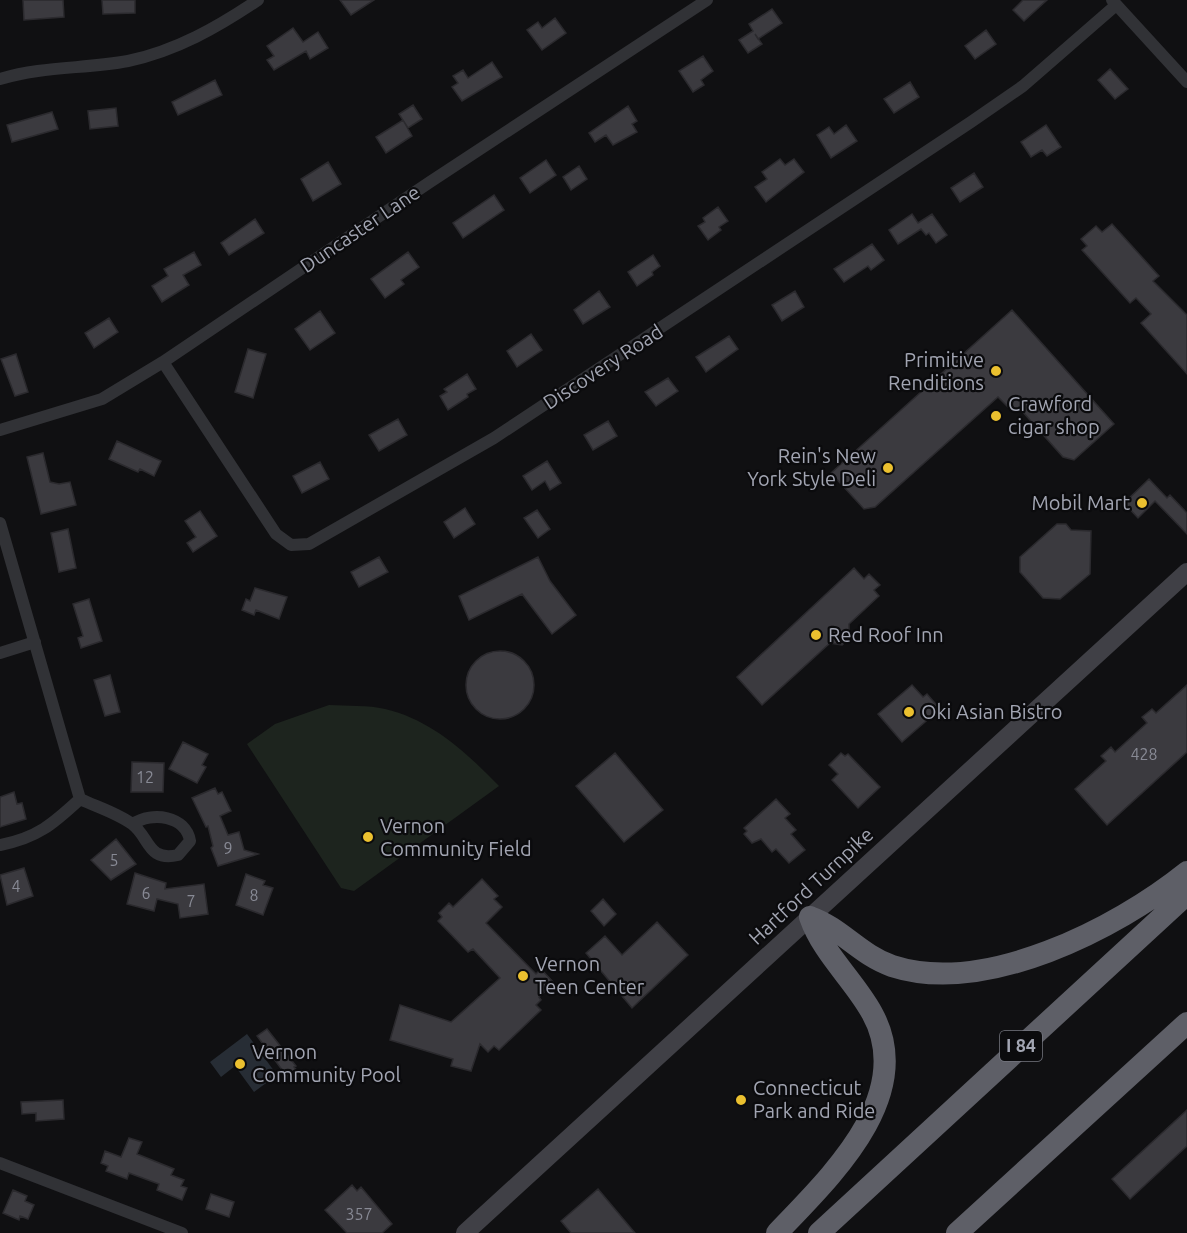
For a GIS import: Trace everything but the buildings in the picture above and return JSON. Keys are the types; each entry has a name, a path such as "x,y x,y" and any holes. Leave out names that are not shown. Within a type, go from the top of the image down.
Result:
{"highway":[{"path":"810,917 832,927 868,955 895,967 934,972 967,971 1022,960 1071,941 1129,911 1187,872"},
{"name":"I 84","path":"819,1233 1187,894"},
{"path":"777,1233 854,1144 879,1095 885,1070 884,1045 876,1020 849,978 822,944 810,917"},
{"path":"957,1233 1187,1023"}],"main road":[{"name":"Hartford Turnpike","path":"465,1233 1187,572"}],"street":[{"path":"0,79 53,68 128,61 186,42 229,20 258,0"},
{"name":"Duncaster Lane","path":"0,430 102,399 163,362 430,182 708,0"},
{"path":"1113,3 1187,82"},
{"name":"Discovery Road","path":"163,362 276,534 291,545 309,544 494,438 1005,98 1083,32 1113,3"},
{"path":"0,523 80,799 133,824"},
{"path":"0,652 35,642"},
{"path":"0,845 22,841 46,830 80,799"},
{"path":"0,1163 182,1233"}],"shaded area":[{"name":"Vernon Community Field","path":"329,705 385,709 418,721 448,739 499,786 354,891 341,888 247,744 275,724"},
{"name":"Vernon Community Pool","path":"247,1034 277,1075 254,1092 235,1066 221,1077 210,1062"}],"place":[{"name":"Primitive Renditions","path":"996,371"},
{"name":"Crawford cigar shop","path":"996,416"},
{"name":"Rein's New York Style Deli","path":"888,468"},
{"name":"Mobil Mart","path":"1142,503"},
{"name":"Red Roof Inn","path":"816,635"},
{"name":"Oki Asian Bistro","path":"909,712"},
{"name":"Vernon Community Field","path":"368,837"},
{"name":"Vernon Teen Center","path":"523,976"},
{"name":"Vernon Community Pool","path":"240,1064"},
{"name":"Connecticut Park and Ride","path":"741,1100"}]}
